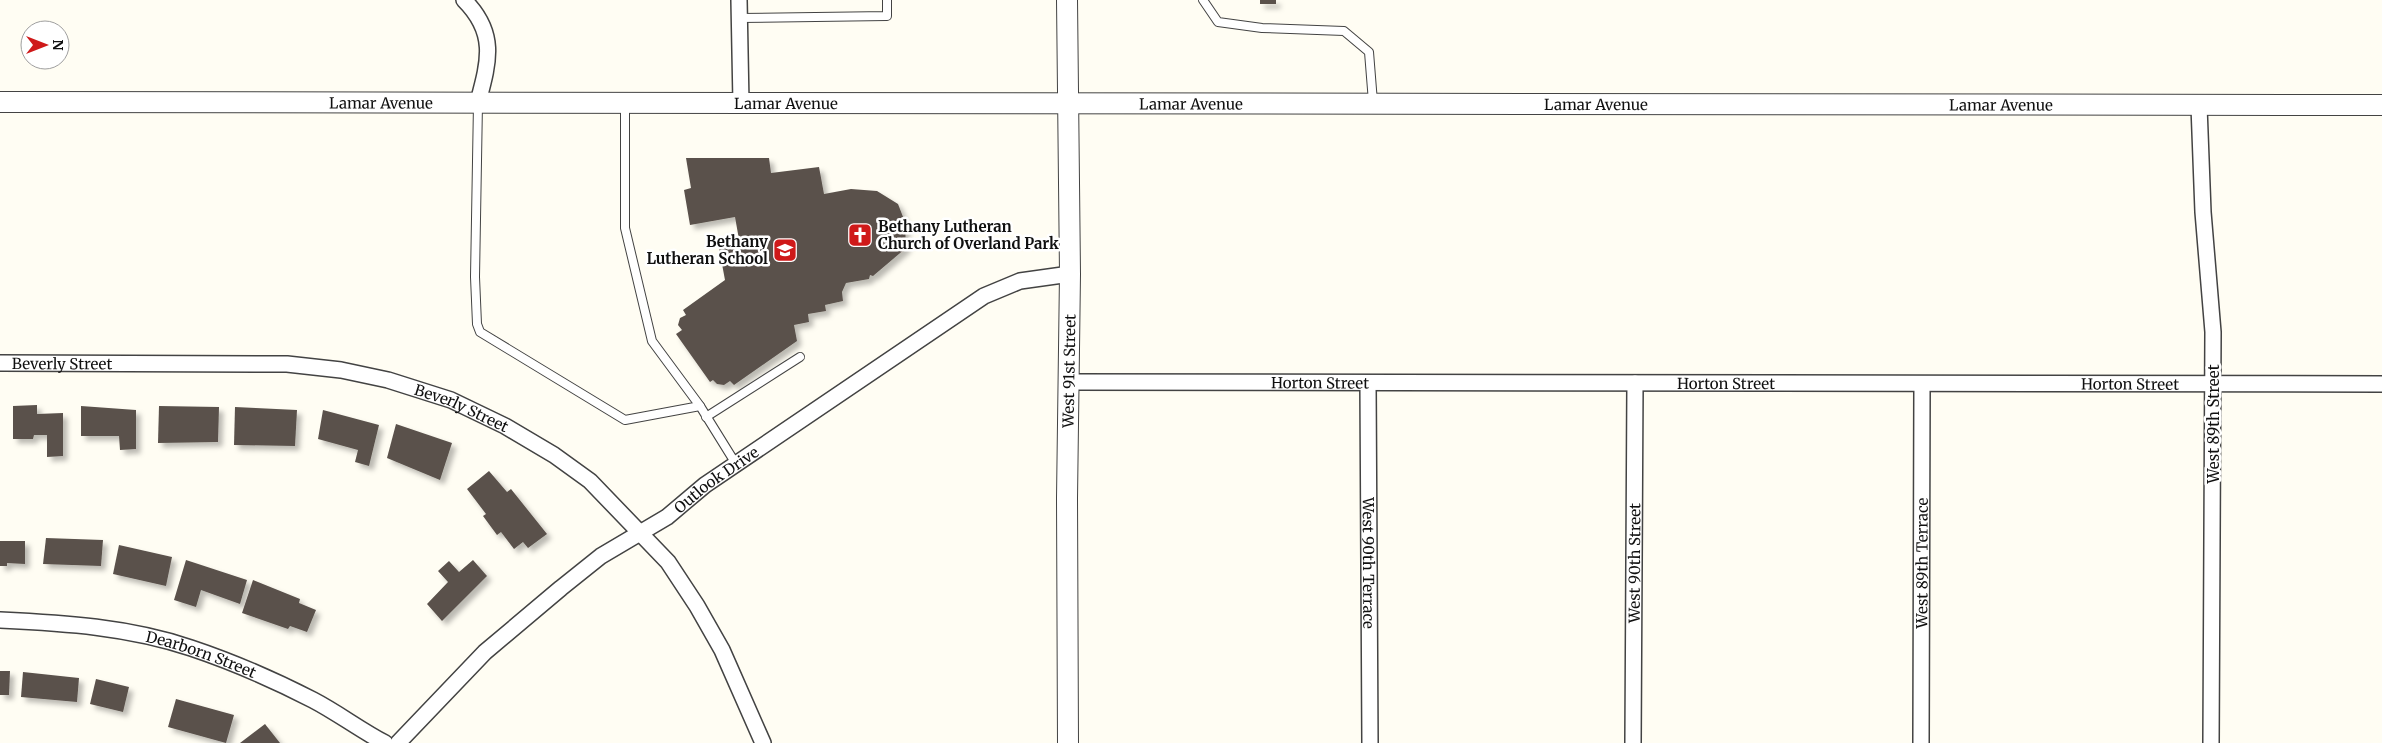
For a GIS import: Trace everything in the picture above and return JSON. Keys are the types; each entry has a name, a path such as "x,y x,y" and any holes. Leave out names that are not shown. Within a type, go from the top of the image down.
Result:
{"street":[{"path":"464,0 485,27 488,64 478,102"},
{"path":"739,0 741,103"},
{"name":"West 91st Street","path":"1067,0 1070,274 1068,382 1068,743"},
{"name":"Lamar Avenue","path":"0,102 2382,105"},
{"name":"West 89th Street","path":"2199,106 2203,212 2212,300 2211,743"},
{"name":"Outlook Drive","path":"398,743 485,652 601,556 667,517 686,499 736,464 984,296 1020,281 1070,274"},
{"name":"Beverly Street","path":"0,363 287,364 341,370 388,380 451,400 505,426 554,455 590,481 668,562 697,606 722,650 763,743"},
{"name":"Horton Street","path":"1068,382 2382,384"},
{"name":"West 90th Terrace","path":"1368,383 1370,743"},
{"name":"West 90th Street","path":"1634,743 1635,383"},
{"name":"West 89th Terrace","path":"1921,743 1922,384"},
{"name":"Dearborn Street","path":"0,620 69,623 132,633 190,647 244,667 315,701 385,743"}],"lane":[{"path":"739,18 887,16 887,0"},
{"path":"1203,0 1218,22 1262,28 1344,31 1369,52 1373,104"},
{"path":"478,102 476,278 477,324 480,332 625,420 700,406"},
{"path":"625,103 625,228 652,341 700,406 736,464"},
{"path":"706,417 800,357"}],"building":[{"path":"1260,0 1276,0 1276,4 1260,4"},
{"path":"686,158 769,158 771,173 819,167 824,194 851,189 877,191 898,204 905,222 906,248 873,276 870,275 869,279 846,283 842,292 843,301 825,305 826,311 808,314 809,322 794,325 797,341 734,385 730,381 724,385 717,384 713,380 710,382 676,334 682,330 678,325 680,318 686,315 683,310 725,280 719,248 740,245 735,217 690,225 684,190 691,188"},
{"path":"37,405 37,414 63,413 63,456 47,457 47,435 34,435 33,439 13,439 13,406"},
{"path":"81,406 136,410 136,449 120,450 119,436 81,436"},
{"path":"159,406 219,407 218,442 158,443"},
{"path":"235,407 297,410 295,446 234,445"},
{"path":"323,410 379,425 369,466 355,462 358,450 318,439"},
{"path":"396,424 452,443 440,480 387,458"},
{"path":"489,471 507,492 511,489 547,534 528,548 523,542 514,549 501,532 497,535 483,516 486,514 467,489"},
{"path":"46,538 103,540 101,566 43,564"},
{"path":"0,541 25,541 25,564 7,563 7,566 0,566"},
{"path":"119,545 172,557 166,586 113,574"},
{"path":"186,560 247,580 240,604 201,590 196,607 174,600"},
{"path":"473,560 487,576 442,621 427,604 448,582 438,571 449,561 459,572"},
{"path":"253,580 300,599 299,603 316,610 307,632 290,626 288,629 242,613"},
{"path":"0,671 10,671 9,695 0,695"},
{"path":"23,672 79,678 77,702 21,697"},
{"path":"96,679 129,687 123,712 90,704"},
{"path":"176,699 234,715 226,743 168,727"},
{"path":"265,724 280,743 240,743"}],"place":[{"name":"Bethany Lutheran Church of Overland Park","path":"860,235"},
{"name":"Bethany Lutheran School","path":"785,250"}]}
